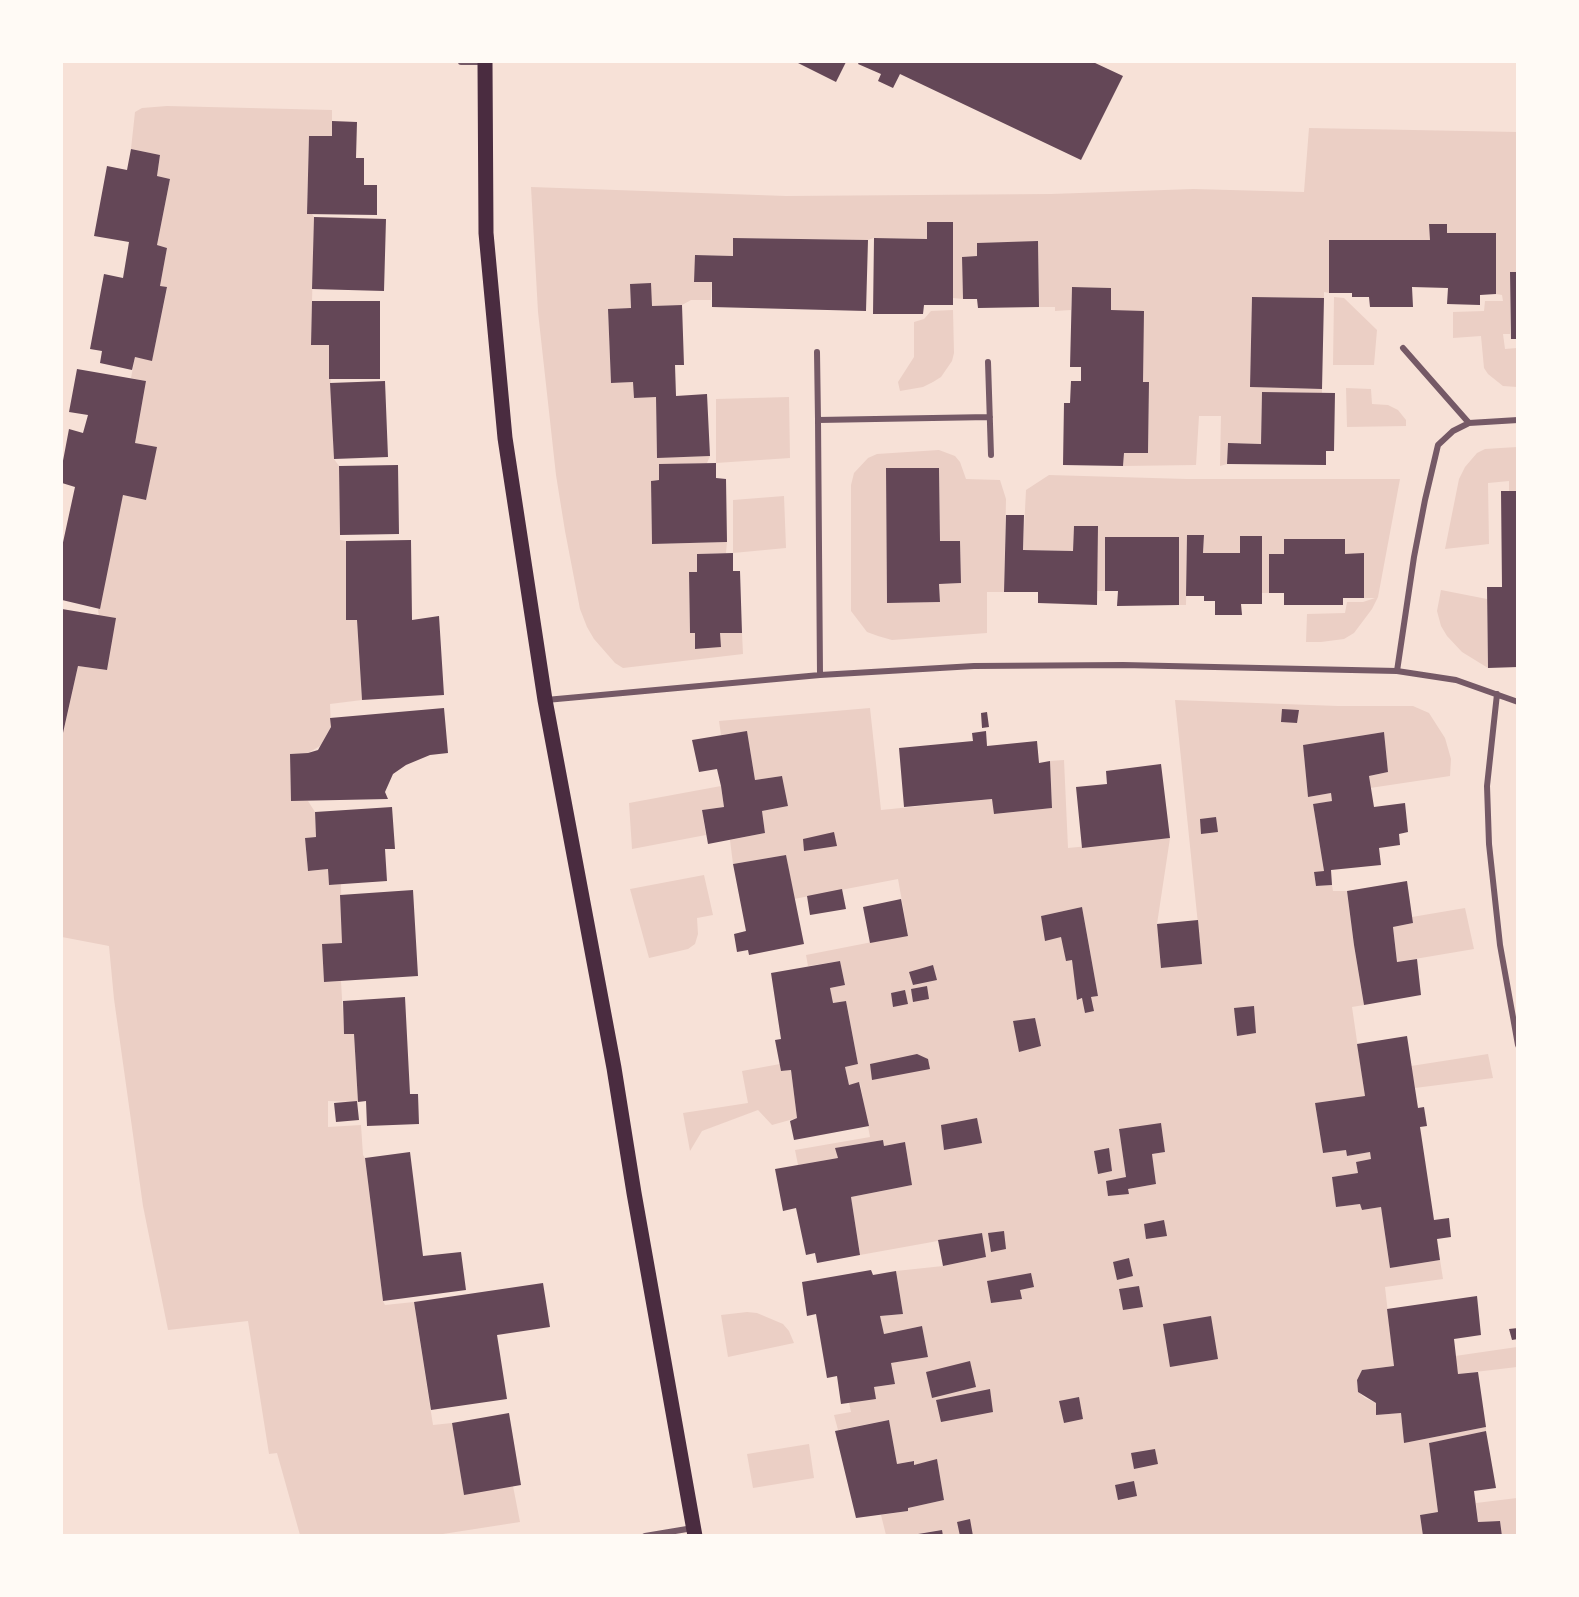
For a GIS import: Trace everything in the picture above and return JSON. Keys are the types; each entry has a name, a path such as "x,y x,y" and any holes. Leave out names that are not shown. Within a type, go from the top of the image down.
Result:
{"main road":[{"path":"485,62 486,233 505,438 545,700 614,1068 694,1532"}],"street":[{"path":"461,62 485,62"},
{"path":"1403,348 1469,423"},
{"path":"818,352 820,675"},
{"path":"988,362 991,455"},
{"path":"818,420 990,417"},
{"path":"1397,671 1414,557 1438,445 1453,431 1469,423 1518,420"},
{"path":"545,700 820,675 974,666 1123,665 1397,671 1456,680 1518,702"},
{"path":"1497,694 1487,786 1489,844 1500,945 1518,1045"},
{"path":"645,1536 694,1532"}],"shaded area":[{"path":"167,106 332,110 332,136 309,136 307,213 314,217 311,345 329,345 334,459 339,466 340,540 346,541 346,620 357,620 362,700 330,704 331,727 320,746 308,753 290,754 291,801 308,801 315,812 316,837 305,838 308,871 328,869 329,885 341,884 342,943 322,944 324,982 341,981 344,1034 354,1034 358,1102 328,1101 328,1127 361,1125 383,1301 385,1305 414,1302 433,1425 452,1423 464,1494 513,1486 520,1522 430,1536 300,1535 277,1453 269,1454 248,1321 168,1330 143,1206 114,999 109,946 62,937 62,738 78,666 107,670 98,610 123,495 146,500 156,447 135,443 146,381 131,378 135,357 152,360 167,288 160,286 167,248 157,245 170,179 157,176 160,155 131,149 135,112 142,108"},
{"path":"1309,128 1517,132 1517,272 1510,273 1510,334 1503,334 1505,349 1517,348 1517,387 1503,386 1488,374 1484,368 1481,336 1453,338 1453,312 1484,311 1485,301 1503,301 1502,295 1496,294 1496,233 1447,233 1447,224 1430,224 1430,240 1329,241 1329,293 1324,292 1324,298 1252,297 1250,387 1322,389 1322,393 1262,392 1261,444 1228,443 1227,464 1220,466 1221,416 1199,416 1196,465 1123,466 1124,453 1148,453 1149,382 1143,382 1111,310 1111,288 1072,287 1071,310 1055,311 1055,307 1039,307 1038,242 977,243 977,256 962,257 963,299 953,298 953,222 927,222 927,239 734,238 733,256 696,255 694,281 712,282 711,300 691,300 682,305 652,306 630,285 631,308 608,309 611,383 633,382 656,397 657,457 710,456 707,463 659,465 659,480 651,481 652,544 727,542 726,553 697,554 697,572 689,572 690,632 695,633 696,649 720,647 720,633 742,633 743,654 623,668 615,663 594,639 580,609 556,475 538,312 531,187 786,196 1051,194 1193,189 1304,192"},
{"path":"1334,297 1344,298 1377,330 1374,365 1333,365"},
{"path":"953,310 954,353 952,361 941,377 933,382 923,387 900,391 898,382 914,357 914,322 924,319 931,311"},
{"path":"1346,388 1371,389 1372,404 1388,405 1398,410 1406,420 1406,426 1347,427"},
{"path":"789,397 790,458 716,463 716,399"},
{"path":"1517,447 1517,491 1509,491 1509,481 1488,483 1489,544 1445,549 1459,479 1465,467 1477,453 1485,449"},
{"path":"939,450 955,456 960,462 966,479 1000,480 1006,499 1004,592 987,592 987,633 892,640 867,632 851,611 851,485 854,473 868,458 877,454","holes":["886,468 939,468 940,541 960,541 961,583 939,584 940,602 887,603"]},
{"path":"1049,475 1187,479 1400,479 1378,597 1372,609 1354,633 1344,639 1306,642 1307,614 1345,613 1347,602 1363,602 1375,598 1364,598 1364,554 1345,554 1344,539 1285,539 1284,554 1269,554 1269,593 1262,593 1262,536 1240,536 1240,553 1203,553 1204,535 1187,535 1186,605 1179,605 1178,537 1105,537 1105,591 1097,591 1098,526 1074,526 1073,551 1023,550 1026,490"},
{"path":"784,496 786,548 733,553 733,500"},
{"path":"1441,590 1487,599 1488,668 1462,652 1447,636 1441,626 1437,611"},
{"path":"1175,700 1338,706 1413,706 1429,713 1445,738 1451,759 1450,776 1370,788 1369,776 1388,772 1384,732 1303,745 1308,797 1331,793 1332,801 1313,804 1324,871 1314,873 1316,886 1332,885 1333,891 1347,891 1364,1005 1352,1007 1365,1096 1315,1103 1323,1153 1346,1150 1347,1156 1370,1152 1371,1159 1356,1162 1358,1173 1332,1177 1336,1207 1360,1204 1362,1210 1381,1207 1390,1268 1440,1260 1443,1279 1385,1287 1394,1366 1362,1370 1357,1380 1358,1392 1376,1403 1376,1415 1401,1413 1404,1443 1486,1427 1486,1431 1429,1443 1438,1512 1420,1515 1423,1535 943,1536 941,1530 911,1535 886,1535 881,1515 908,1511 908,1508 944,1500 937,1460 914,1465 913,1461 897,1464 889,1420 838,1430 834,1415 851,1412 849,1403 874,1387 895,1384 891,1363 928,1356 922,1326 884,1334 880,1316 903,1314 896,1271 943,1266 986,1257 982,1233 860,1255 851,1197 912,1185 905,1142 884,1146 883,1140 836,1148 838,1158 798,1165 795,1150 870,1137 860,1083 849,1085 845,1067 858,1064 846,1001 832,1003 830,988 845,985 840,961 808,966 806,955 908,935 898,879 794,899 786,855 733,864 730,840 765,833 762,811 788,806 782,776 755,780 747,732 721,735 719,721 870,708 881,810 992,799 995,814 1052,808 1050,761 1064,760 1068,848 1170,838 1157,924 1162,968 1202,963","holes":["1082,907 1098,996 1078,1000 1072,960 1061,937 1041,916","1161,1124 1165,1152 1152,1154 1156,1184 1128,1189 1119,1129"]},
{"path":"721,786 724,807 702,810 706,835 632,849 629,803"},
{"path":"704,875 713,915 697,918 698,934 695,944 688,949 649,958 630,889"},
{"path":"1465,908 1474,949 1397,962 1393,927 1413,923 1412,917"},
{"path":"1488,1054 1493,1078 1415,1088 1411,1066"},
{"path":"780,1064 781,1071 791,1070 797,1118 772,1125 758,1110 702,1131 690,1151 683,1113 748,1103 742,1071"},
{"path":"757,1313 783,1324 794,1343 728,1357 721,1315"},
{"path":"1517,1347 1517,1367 1458,1374 1455,1356"},
{"path":"809,1444 814,1478 753,1488 747,1454"},
{"path":"1517,1498 1517,1535 1502,1535 1500,1521 1478,1522 1476,1503"}],"building":[{"path":"796,62 846,62 836,82"},
{"path":"859,62 1093,62 1123,76 1081,160 900,74 893,88 878,81 881,74 858,64"},
{"path":"332,121 357,122 356,158 364,158 364,185 377,185 377,215 307,214 309,136 332,136"},
{"path":"131,149 160,155 157,176 170,179 157,245 167,248 160,286 167,287 152,361 135,357 132,370 100,363 102,351 90,349 104,274 123,278 129,242 94,236 107,166 127,170"},
{"path":"314,217 386,219 384,291 312,289"},
{"path":"927,222 953,222 953,305 924,305 923,314 873,314 874,238 927,239"},
{"path":"1429,224 1447,224 1447,233 1496,233 1496,294 1480,295 1480,305 1447,304 1448,288 1412,287 1413,307 1370,307 1369,297 1352,297 1352,293 1329,293 1329,240 1430,240"},
{"path":"733,238 868,240 866,311 712,307 712,282 694,282 695,255 733,256"},
{"path":"1038,241 1039,307 978,308 977,299 963,299 962,257 977,256 977,243"},
{"path":"1510,272 1518,272 1518,339 1511,339"},
{"path":"651,283 652,306 682,305 684,365 675,365 676,396 707,394 710,456 657,458 656,397 634,398 633,382 611,383 608,309 631,308 630,284"},
{"path":"1072,287 1111,288 1111,310 1144,311 1143,382 1149,382 1148,453 1124,453 1123,466 1063,465 1064,403 1070,403 1071,381 1081,381 1081,367 1070,367"},
{"path":"1252,297 1324,298 1322,389 1250,387"},
{"path":"312,301 380,301 380,379 329,379 329,345 311,345"},
{"path":"77,369 146,381 135,443 157,447 146,500 123,495 100,609 62,600 62,547 75,487 62,483 62,466 69,429 83,433 88,415 69,412"},
{"path":"385,381 388,457 334,459 330,383"},
{"path":"1262,392 1335,393 1334,451 1326,451 1326,465 1227,464 1228,443 1261,444"},
{"path":"716,463 716,478 726,479 727,542 652,544 651,481 659,480 659,464"},
{"path":"398,465 399,534 340,535 339,466"},
{"path":"886,468 939,468 940,541 960,541 961,583 939,584 940,602 887,603"},
{"path":"1501,491 1518,491 1518,667 1488,668 1487,587 1502,587"},
{"path":"1006,515 1024,515 1023,550 1073,551 1074,526 1098,526 1097,605 1038,603 1038,592 1004,592"},
{"path":"1187,535 1204,535 1203,553 1240,553 1240,536 1262,536 1262,604 1241,604 1242,615 1215,615 1215,601 1204,601 1204,596 1186,596"},
{"path":"1105,537 1179,537 1179,605 1117,606 1118,591 1105,591"},
{"path":"1284,539 1345,539 1345,554 1364,553 1364,598 1343,598 1343,605 1284,605 1284,593 1269,593 1269,554 1284,554"},
{"path":"411,540 412,620 439,616 444,695 362,700 357,620 346,620 346,541"},
{"path":"733,553 733,571 740,571 742,633 720,633 721,647 695,649 695,633 690,633 689,572 697,572 697,554"},
{"path":"62,609 116,618 107,670 78,666 63,733"},
{"path":"444,708 448,753 430,755 406,765 393,774 385,792 388,799 291,801 290,754 318,750 331,727 330,718"},
{"path":"1282,709 1299,710 1297,723 1281,722"},
{"path":"987,712 989,727 982,728 981,713"},
{"path":"747,731 755,780 782,776 788,806 762,811 765,833 708,844 702,810 724,807 721,786 717,769 699,772 692,740"},
{"path":"986,731 987,746 1037,741 1039,763 1050,761 1052,808 994,814 992,799 904,807 899,748 973,741 972,733"},
{"path":"1384,732 1388,772 1369,776 1374,807 1405,803 1408,832 1399,834 1400,845 1379,848 1381,865 1331,870 1332,885 1316,886 1314,872 1324,871 1313,804 1332,801 1331,793 1308,797 1303,745"},
{"path":"1161,764 1170,838 1082,848 1076,787 1107,784 1106,771"},
{"path":"392,807 395,849 385,849 387,881 329,885 328,869 308,871 305,838 316,837 315,812"},
{"path":"1216,817 1218,832 1201,834 1200,819"},
{"path":"834,832 837,846 804,851 803,839"},
{"path":"786,855 804,944 749,955 748,950 737,952 734,934 746,931 733,864"},
{"path":"1407,881 1413,923 1393,927 1397,962 1417,959 1421,995 1364,1005 1347,891"},
{"path":"842,889 846,909 810,915 807,896"},
{"path":"413,890 418,976 324,982 322,944 342,943 340,895"},
{"path":"901,899 908,936 870,943 863,907"},
{"path":"1082,907 1098,996 1091,997 1094,1011 1085,1013 1082,998 1077,1000 1072,960 1066,961 1061,937 1045,941 1041,916"},
{"path":"1198,920 1202,964 1161,968 1157,924"},
{"path":"840,961 845,985 830,988 833,1003 846,1001 858,1064 845,1067 849,1085 859,1082 869,1126 794,1140 790,1121 797,1118 791,1070 781,1071 775,1040 781,1039 771,973"},
{"path":"933,965 937,980 913,985 909,972"},
{"path":"927,986 929,999 913,1002 911,989"},
{"path":"905,990 908,1004 893,1007 891,993"},
{"path":"405,997 410,1094 418,1094 419,1124 367,1126 366,1101 358,1102 354,1034 344,1034 343,1001"},
{"path":"1254,1006 1256,1033 1237,1036 1234,1008"},
{"path":"1035,1018 1041,1046 1019,1052 1013,1021"},
{"path":"1407,1036 1418,1108 1424,1107 1427,1126 1420,1127 1434,1220 1449,1218 1451,1237 1437,1239 1440,1260 1390,1268 1381,1207 1362,1210 1360,1204 1336,1207 1332,1177 1358,1173 1356,1162 1371,1159 1370,1152 1347,1156 1346,1150 1323,1153 1315,1103 1365,1096 1357,1044"},
{"path":"917,1054 928,1059 930,1069 872,1080 870,1064"},
{"path":"357,1101 359,1120 336,1122 334,1103"},
{"path":"977,1118 982,1143 944,1150 941,1125"},
{"path":"1161,1123 1165,1152 1152,1154 1156,1184 1128,1189 1129,1194 1108,1196 1106,1181 1126,1177 1119,1129"},
{"path":"883,1140 884,1146 905,1142 912,1185 851,1197 860,1255 817,1263 815,1253 806,1255 796,1208 783,1211 775,1169 838,1158 835,1148"},
{"path":"1109,1148 1112,1171 1098,1174 1094,1151"},
{"path":"410,1152 423,1256 461,1252 466,1290 383,1301 365,1158"},
{"path":"1164,1220 1167,1236 1146,1239 1144,1224"},
{"path":"1004,1231 1006,1249 991,1252 988,1233"},
{"path":"982,1233 986,1257 943,1266 938,1240"},
{"path":"1129,1258 1133,1276 1117,1280 1113,1262"},
{"path":"871,1270 873,1275 896,1271 903,1314 880,1316 884,1334 922,1326 928,1357 891,1363 895,1384 874,1387 876,1399 841,1404 837,1376 827,1378 816,1314 807,1316 802,1282"},
{"path":"1031,1273 1034,1287 1020,1290 1022,1299 991,1303 987,1281"},
{"path":"543,1283 550,1327 497,1335 507,1399 431,1410 414,1302"},
{"path":"1139,1286 1143,1307 1123,1310 1119,1289"},
{"path":"1477,1296 1481,1335 1454,1339 1458,1374 1478,1372 1486,1427 1404,1443 1401,1413 1376,1415 1376,1403 1358,1392 1357,1380 1362,1370 1394,1366 1387,1309"},
{"path":"1211,1316 1218,1359 1170,1367 1163,1324"},
{"path":"1518,1328 1518,1339 1512,1340 1509,1329"},
{"path":"970,1361 976,1387 932,1398 926,1372"},
{"path":"990,1389 993,1412 941,1422 936,1400"},
{"path":"1079,1397 1083,1419 1064,1423 1059,1401"},
{"path":"509,1413 521,1485 464,1495 452,1423"},
{"path":"889,1420 897,1464 914,1461 914,1465 937,1459 944,1500 908,1508 908,1511 856,1518 835,1431"},
{"path":"1486,1431 1496,1488 1474,1491 1478,1522 1500,1521 1502,1536 1423,1536 1420,1515 1438,1512 1429,1443"},
{"path":"1155,1449 1158,1464 1134,1469 1131,1453"},
{"path":"1134,1481 1137,1496 1118,1500 1115,1485"},
{"path":"970,1519 973,1536 960,1536 957,1522"},
{"path":"942,1530 943,1536 918,1536 918,1534"}]}
